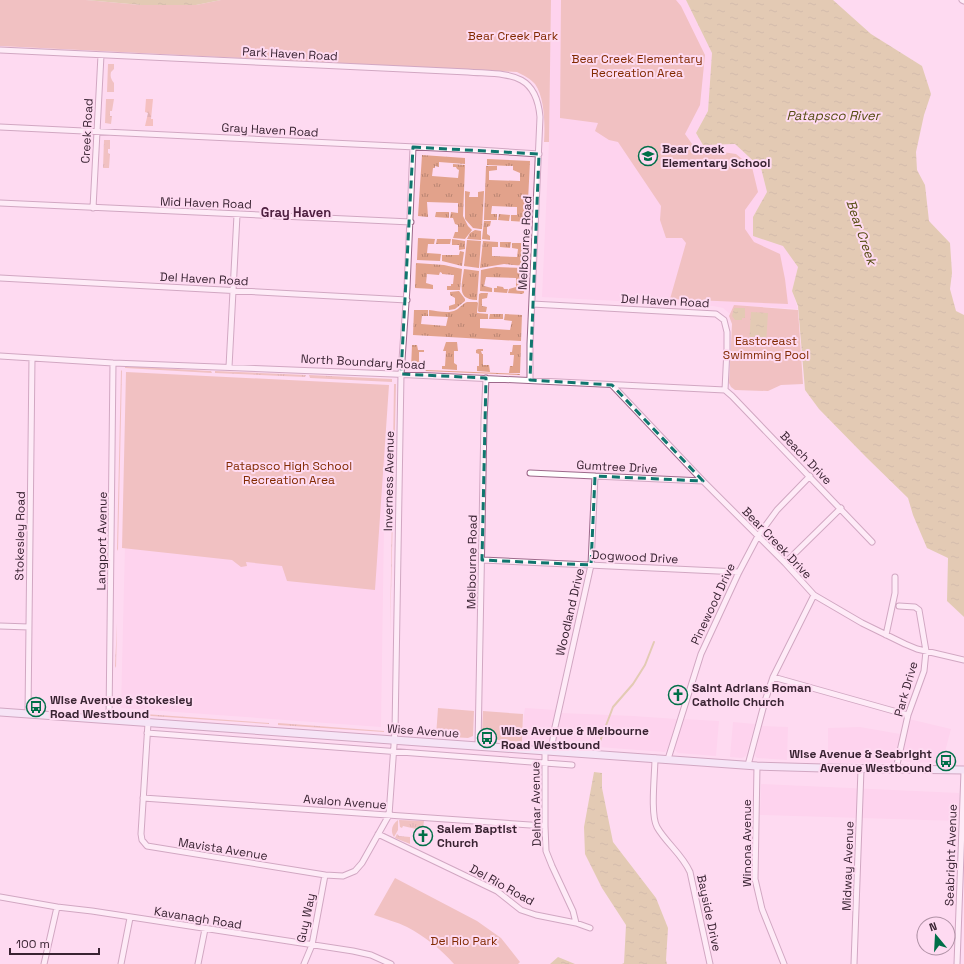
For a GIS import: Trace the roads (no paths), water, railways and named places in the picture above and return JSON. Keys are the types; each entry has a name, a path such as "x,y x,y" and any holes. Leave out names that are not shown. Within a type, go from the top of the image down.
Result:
{"main road":[{"name":"Wise Avenue","path":"0,712 757,766 964,770"}],"street":[{"name":"Park Haven Road","path":"0,50 468,72 515,77 529,85 537,97 539,106 540,131"},
{"name":"Creek Road","path":"93,208 101,55"},
{"name":"Gray Haven Road","path":"0,127 539,154"},
{"name":"Melbourne Road","path":"530,380 540,131"},
{"name":"Inverness Avenue","path":"389,816 394,752 401,374 411,222 413,147"},
{"name":"Mid Haven Road","path":"0,203 411,222"},
{"path":"229,367 237,215"},
{"name":"Del Haven Road","path":"0,278 406,300"},
{"name":"Del Haven Road","path":"532,304 716,314 724,320 727,332 725,390"},
{"name":"North Boundary Road","path":"0,356 113,363 401,374 725,390"},
{"name":"Stokesley Road","path":"28,714 32,358"},
{"name":"Langport Avenue","path":"110,720 113,363"},
{"name":"Melbourne Road","path":"478,746 486,378"},
{"name":"Bear Creek Drive","path":"612,385 814,595 824,602 905,644 926,651 964,660"},
{"name":"Beach Drive","path":"725,390 841,508 872,542"},
{"name":"Gumtree Drive","path":"530,473 703,481"},
{"name":"Woodland Drive","path":"548,751 555,727 591,565 595,476"},
{"name":"Pinewood Drive","path":"668,759 700,654 739,572 758,536 777,510 810,476"},
{"path":"784,563 841,508"},
{"name":"Dogwood Drive","path":"482,560 739,572"},
{"path":"886,635 894,600 895,577"},
{"path":"748,765 773,677 814,595"},
{"name":"Park Drive","path":"896,769 908,715 924,671 926,651 919,610 916,607 899,606"},
{"path":"0,626 29,627"},
{"path":"773,677 908,715"},
{"name":"Mavista Avenue","path":"148,723 141,834 142,840 147,846 325,875 343,876 355,871 362,863 389,816"},
{"name":"Wise Avenue","path":"147,733 572,765"},
{"name":"Delmar Avenue","path":"548,751 545,763 546,847 549,861 573,910 576,922"},
{"name":"Bayside Drive","path":"655,758 654,819 660,831 684,861 690,872 710,964"},
{"name":"Winona Avenue","path":"757,766 755,879 762,909 784,964"},
{"name":"Midway Avenue","path":"854,964 861,769"},
{"name":"Seabright Avenue","path":"957,964 964,770"},
{"name":"Avalon Avenue","path":"143,798 545,826"},
{"name":"Del Rio Road","path":"378,834 497,891 521,910 536,915 576,922 590,928"},
{"name":"Guy Way","path":"304,964 312,945 325,875"},
{"name":"Kavanagh Road","path":"0,897 57,907 359,952 371,955 392,964"},
{"path":"44,964 57,907"},
{"path":"121,964 130,918"},
{"path":"198,964 205,929"}],"water":[{"path":"86,0 221,0 196,5 141,5"},
{"name":"Patapsco River","path":"686,0 833,0 871,34 922,66 931,94 924,115 916,152 917,170 925,185 929,221 950,243 952,273 950,289 956,311 964,315 964,617 947,601 948,558 927,548 913,515 908,498 819,409 805,390 798,306 792,291 798,267 783,246 753,236 753,217 767,192 761,168 735,144 703,145 696,133 708,111 712,53"},
{"path":"734,308 745,308 745,318 742,318 742,320 735,320 732,316"},
{"path":"751,312 768,313 766,344 753,343 749,345"},
{"path":"594,772 602,773 602,788 613,842 656,898 668,928 667,964 622,964 624,963 626,925 602,888 585,854 584,827"},
{"path":"558,957 575,964 550,964"}],"waterway":[{"path":"599,744 613,707 633,684 645,665 654,642"}],"place":[{"name":"Bear Creek Elementary School","path":"648,156"},
{"name":"Saint Adrians Roman Catholic Church","path":"678,695"},
{"name":"Wise Avenue & Stokesley Road Westbound","path":"36,707"},
{"name":"Wise Avenue & Melbourne Road Westbound","path":"487,738"},
{"name":"Wise Avenue & Seabright Avenue Westbound","path":"946,761"},
{"name":"Salem Baptist Church","path":"423,836"}],"district":[{"name":"Gray Haven","path":"296,212"}],"park label":[{"name":"Bear Creek Park","path":"513,36"},
{"name":"Bear Creek Elementary Recreation Area","path":"637,66"},
{"name":"Eastcreast Swimming Pool","path":"766,348"},
{"name":"Patapsco High School Recreation Area","path":"289,473"},
{"name":"Del Rio Park","path":"464,941"}],"water label":[{"name":"Bear Creek","path":"862,232"}]}
